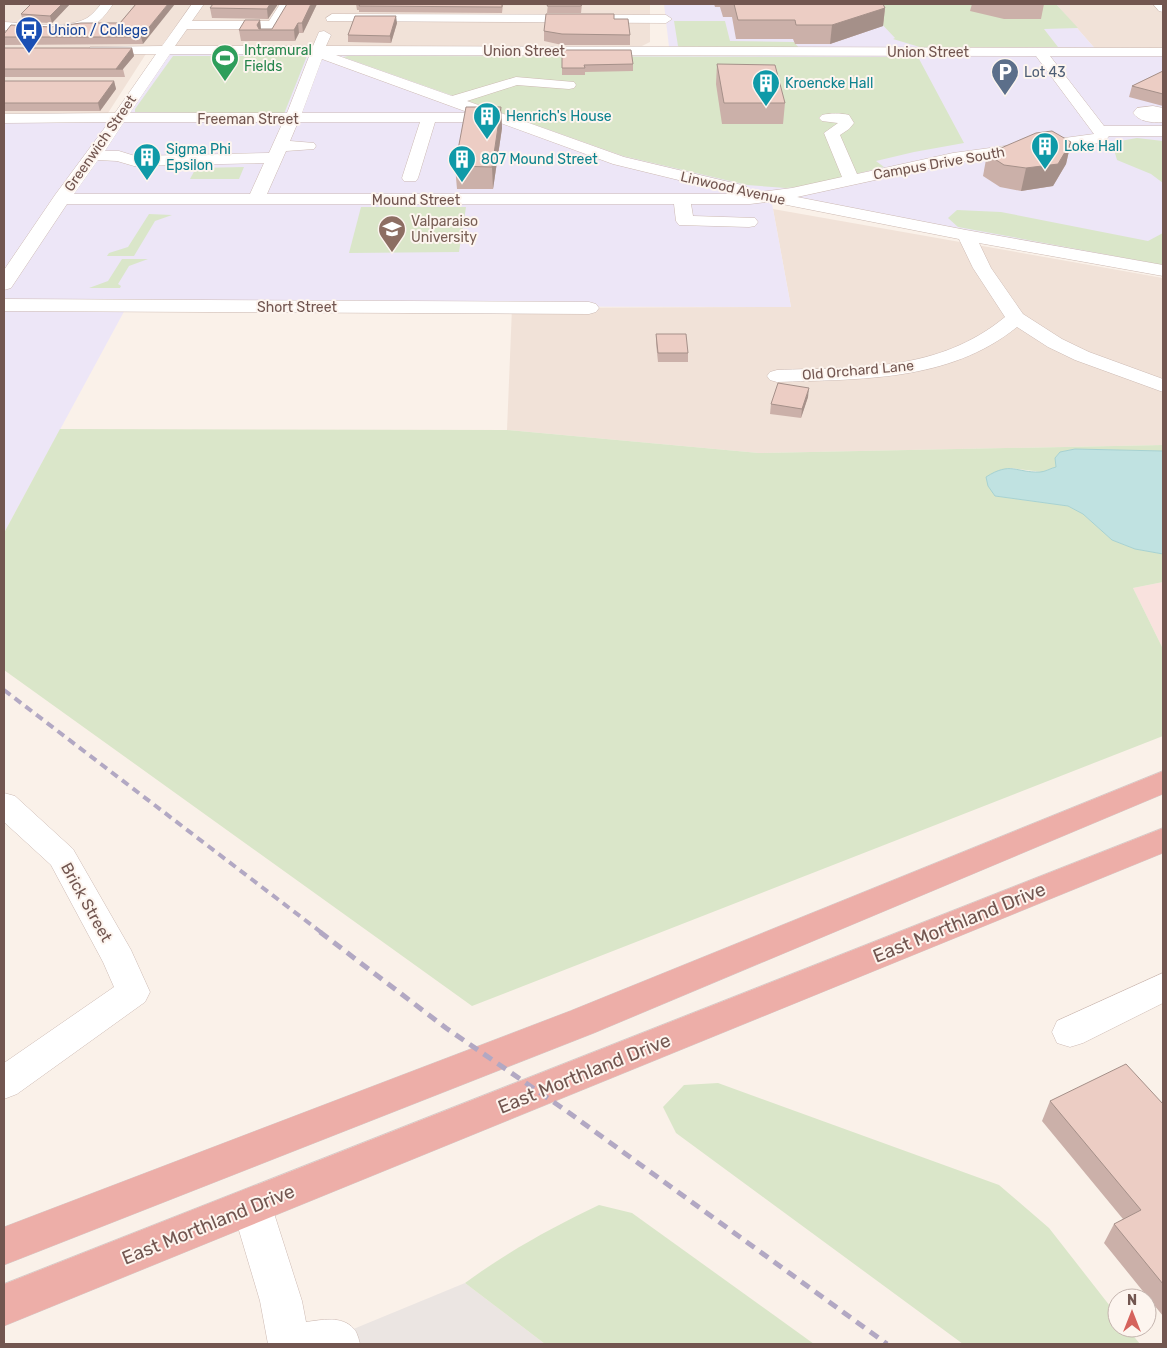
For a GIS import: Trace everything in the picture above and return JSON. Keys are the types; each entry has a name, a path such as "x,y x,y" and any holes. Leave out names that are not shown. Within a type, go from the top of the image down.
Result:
{"highway":[{"path":"4,1246 582,1022 1163,782"},
{"name":"East Morthland Drive","path":"4,1305 1162,842"}],"street":[{"path":"4,26 82,25 96,18 107,4"},
{"name":"Greenwich Street","path":"4,284 60,200 119,118 136,84 164,51 198,4"},
{"path":"182,26 270,31 286,4"},
{"path":"318,15 334,12 668,35 664,4"},
{"path":"1159,4 1163,8"},
{"path":"256,200 292,119 316,42 334,12"},
{"path":"413,41 422,18"},
{"name":"Union Street","path":"83,50 164,51 316,42 668,35 1040,52 1163,52"},
{"name":"Linwood Avenue","path":"316,42 332,60 619,161 770,197 966,236 1163,270"},
{"path":"1040,52 1100,131 1163,131"},
{"path":"452,101 516,81 544,85 569,85"},
{"path":"1163,112 1149,110 1140,113 1151,118 1163,118"},
{"name":"Freeman Street","path":"4,118 119,118 177,124 292,119 472,118 493,116"},
{"path":"410,178 429,118"},
{"path":"827,118 844,118 844,126 832,133 851,180"},
{"path":"139,130 177,124 202,130"},
{"name":"Campus Drive South","path":"770,197 953,158 1092,141 1100,138 1102,135 1100,131"},
{"path":"93,155 119,156 134,161 277,152 308,146"},
{"name":"Mound Street","path":"60,200 160,205 256,200 544,207 770,197"},
{"path":"682,200 685,221 749,222"},
{"path":"966,236 982,268 1016,318 1054,343 1082,356 1163,386"},
{"name":"Short Street","path":"4,306 102,300 249,300 589,308"},
{"name":"Old Orchard Lane","path":"778,376 886,370 938,362 971,349 1000,332 1016,318"},
{"name":"Brick Street","path":"4,804 62,857 118,960 133,992 4,1083"},
{"path":"1070,1032 1163,987"},
{"path":"252,1206 281,1301 289,1344"},
{"path":"295,1344 333,1340 339,1344"}],"shaded area":[{"path":"4,4 650,4 650,42 642,46 151,46 108,113 4,113"},
{"name":"Valparaiso University","path":"664,4 1056,4 1098,52 1163,52 1163,270 771,198 791,307 127,306 4,533 4,118 119,118 163,51 669,47"},
{"path":"1056,4 1163,4 1163,52 1098,52"},
{"path":"773,209 1163,278 1163,445 759,453 507,430 512,308 791,307"},
{"path":"1163,582 1163,649 1133,588"},
{"path":"465,1283 545,1344 317,1344"}],"green space":[{"path":"877,4 1056,4 1078,28 1044,29 1058,47 923,48 893,39 895,38 878,20"},
{"path":"674,21 725,21 730,41 794,42 799,48 680,48 678,46"},
{"name":"Intramural Fields","path":"173,56 307,56 284,114 135,112 135,109"},
{"path":"343,57 918,57 964,143 876,161 884,167 807,186 786,188 747,185 623,156"},
{"path":"1137,138 1163,141 1163,183 1151,174 1117,160 1113,146 1120,141"},
{"path":"244,167 239,179 190,179 196,168"},
{"path":"361,207 466,207 459,252 349,253"},
{"path":"957,210 1001,212 1148,241 1163,233 1163,265 958,227 948,218"},
{"path":"149,214 172,215 155,221 134,256 107,256 109,253 128,247"},
{"path":"122,259 148,259 129,266 118,284 121,286 120,288 89,288 108,281"},
{"path":"60,429 507,430 759,453 1163,445 1163,451 1075,449 1060,452 1055,458 1056,467 1042,472 1011,468 995,496 1068,506 1083,514 1112,540 1135,549 1163,554 1163,582 1133,588 1163,649 1163,736 472,1006 4,670 4,533"},
{"path":"718,1083 999,1185 1049,1228 1107,1302 1107,1338 1135,1338 1140,1344 963,1344 676,1133 663,1107 684,1085"},
{"path":"599,1205 632,1213 814,1344 545,1344 465,1283 530,1241"}],"water":[{"path":"1075,449 1163,451 1163,554 1135,549 1112,540 1083,514 1068,506 995,496 988,486 986,477 995,472 1008,469 1032,472 1044,471 1056,467 1055,458 1060,452"}],"building":[{"path":"31,4 62,4 50,16 21,14"},
{"path":"136,4 168,4 141,37 4,37 4,34 11,25 51,27 81,23 120,23"},
{"path":"213,4 270,4 267,9 210,8"},
{"path":"287,4 311,4 302,23 298,23 294,30 239,30 245,20 260,20 257,25 259,29 272,29"},
{"path":"360,4 502,4 502,7 359,6"},
{"path":"548,4 582,4 581,6 547,6"},
{"path":"734,4 883,4 885,8 832,25 796,25 795,20 738,20"},
{"path":"546,14 614,14 614,19 628,19 630,35 562,34 544,31"},
{"path":"355,16 396,16 390,36 348,35"},
{"path":"4,48 132,48 116,69 4,69"},
{"path":"562,50 631,50 633,64 584,65 585,68 562,68"},
{"path":"717,64 775,65 785,103 724,103"},
{"path":"1163,71 1163,94 1132,86"},
{"path":"4,81 114,81 98,103 4,103"},
{"path":"466,107 501,107 492,167 455,166"},
{"path":"1052,131 1071,142 1058,164 1026,168 1004,165 987,154 1036,133"},
{"path":"656,334 686,334 688,353 658,353"},
{"path":"778,383 809,388 802,409 771,404"},
{"path":"1126,1064 1163,1104 1163,1284 1114,1224 1141,1210 1050,1101"}],"railway":[{"path":"4,690 322,933"},
{"path":"320,932 446,1028 568,1112 887,1344"}],"place":[{"name":"Union / College","path":"29,54"},
{"name":"Intramural Fields","path":"225,82"},
{"name":"Lot 43","path":"1005,96"},
{"name":"Kroencke Hall","path":"766,107"},
{"name":"Henrich's House","path":"487,140"},
{"name":"Loke Hall","path":"1045,170"},
{"name":"Sigma Phi Epsilon","path":"147,181"},
{"name":"807 Mound Street","path":"462,183"},
{"name":"Valparaiso University","path":"392,253"}]}
